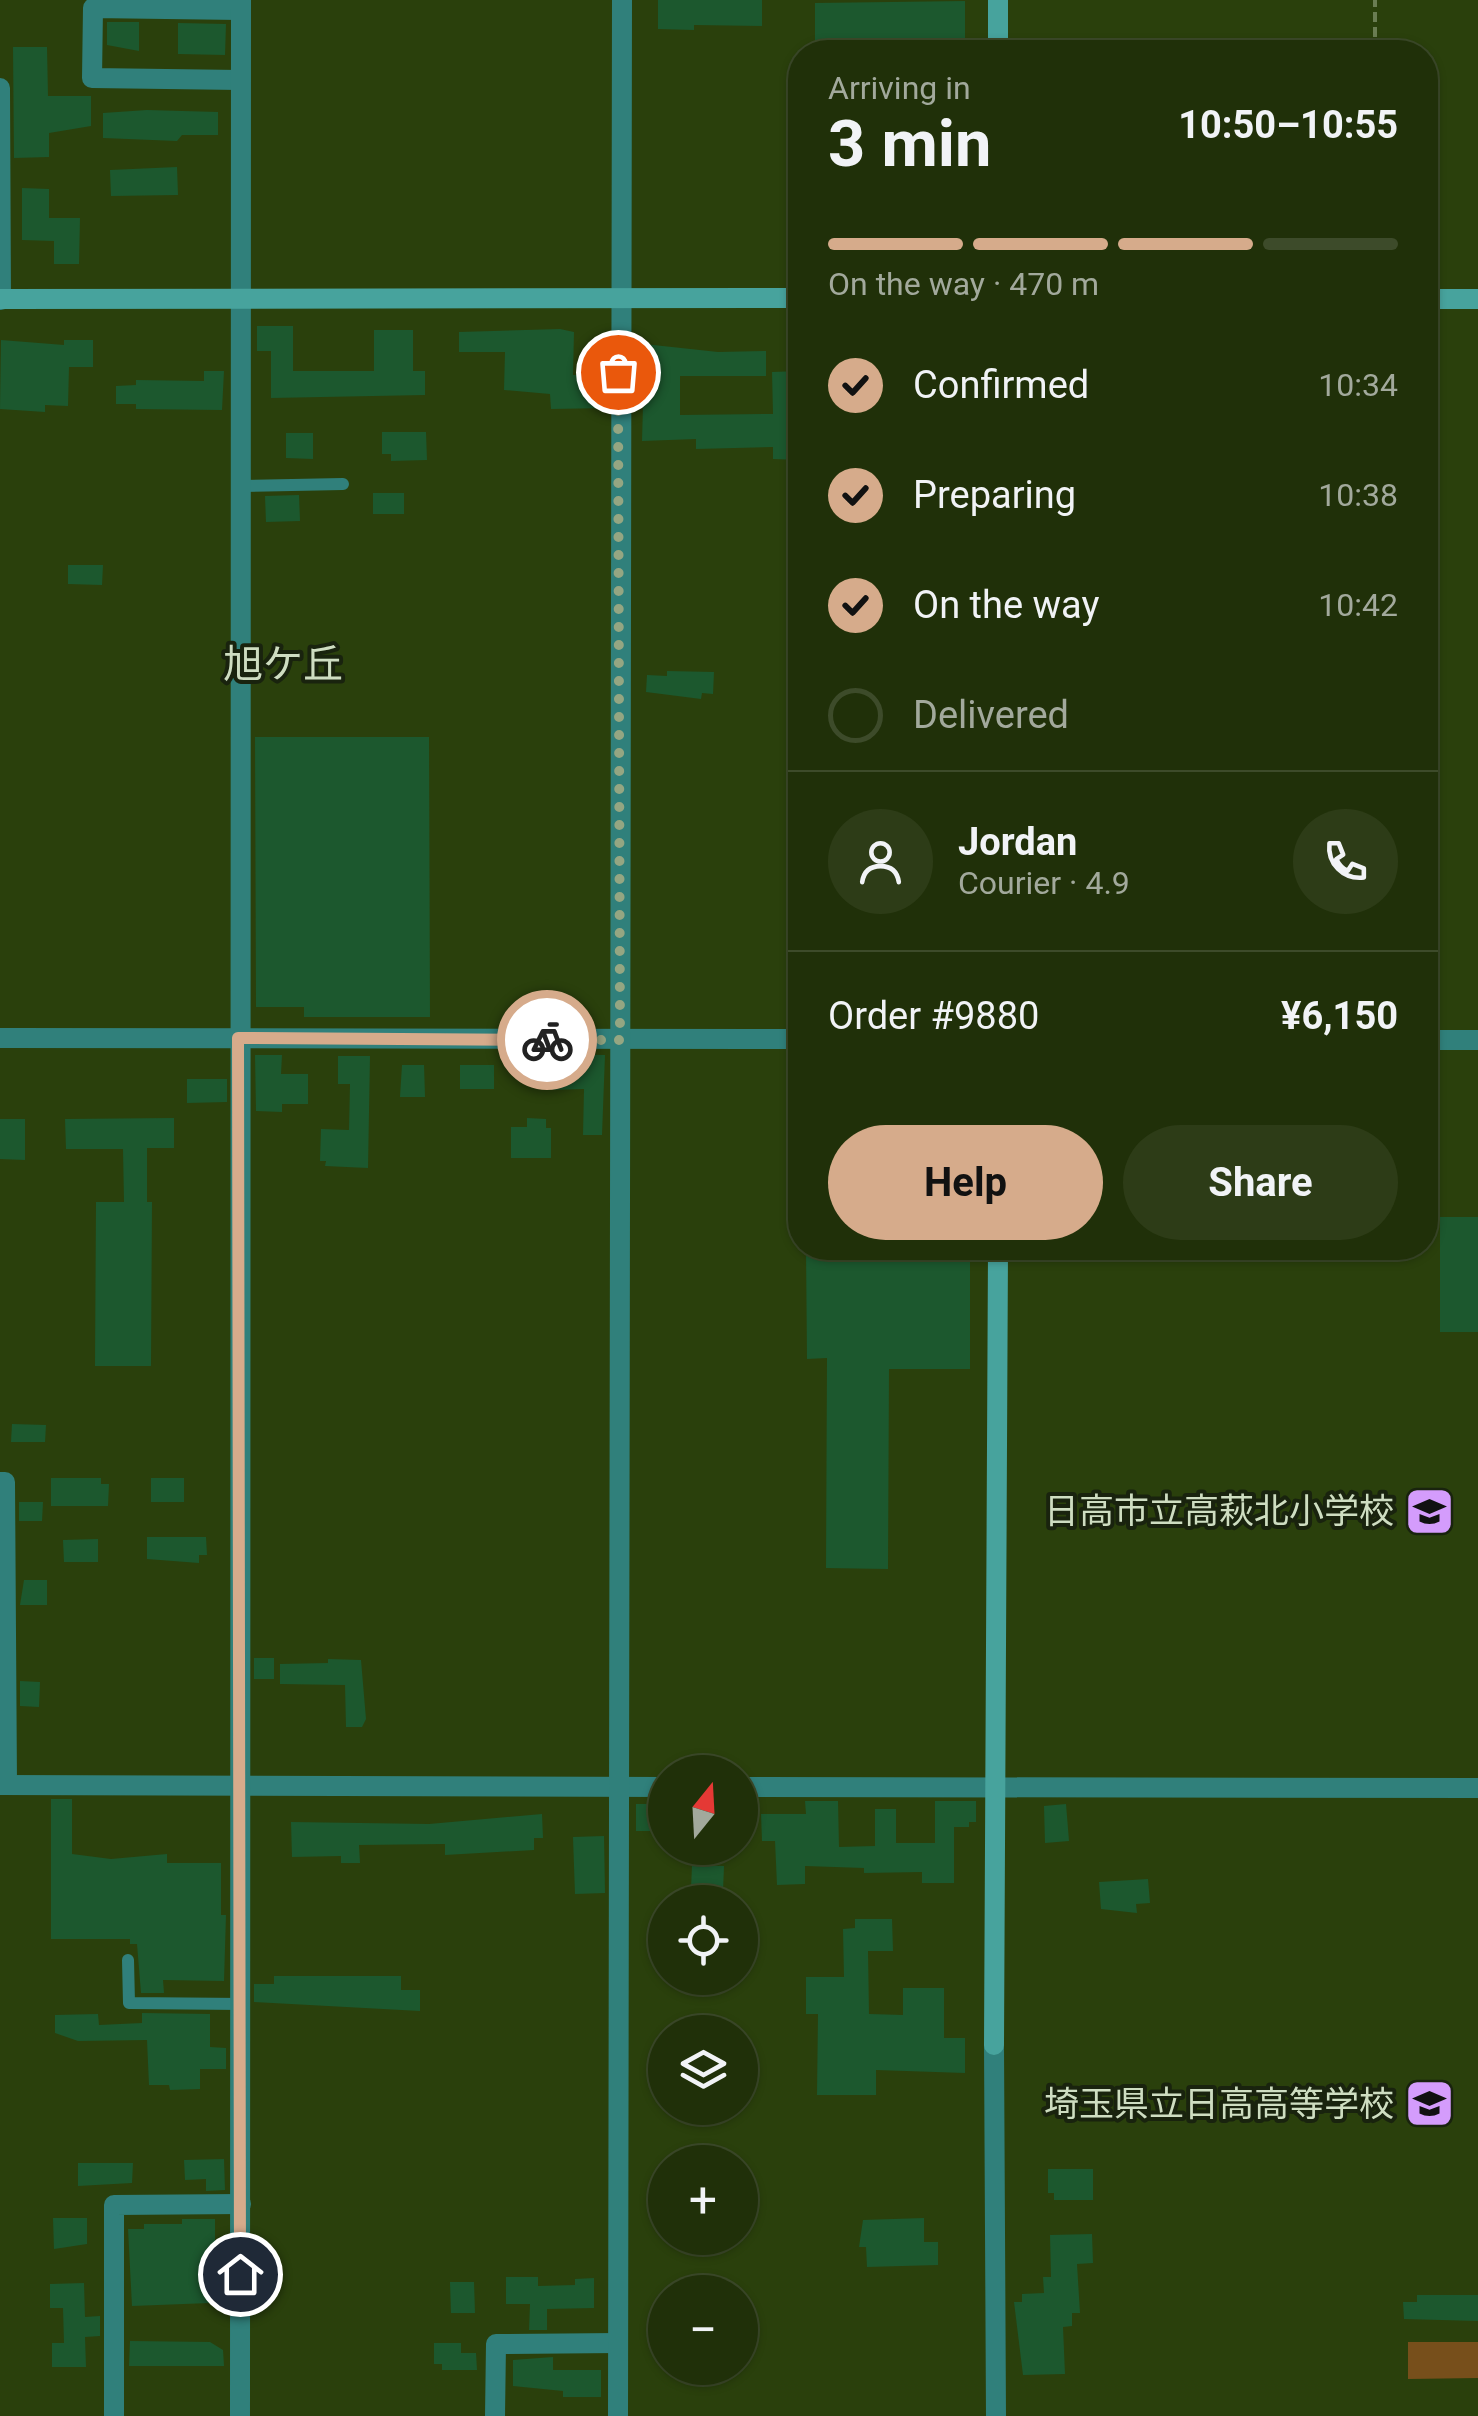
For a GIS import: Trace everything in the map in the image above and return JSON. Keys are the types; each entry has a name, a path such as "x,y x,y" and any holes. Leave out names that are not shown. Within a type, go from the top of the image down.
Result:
{"street":[{"path":"618,2416 622,0"},
{"path":"998,0 998,40"},
{"path":"240,80 92,78 93,8 240,5 240,80 240,486 238,1038 243,2004 240,2416"},
{"path":"0,88 0,300 788,298"},
{"path":"1438,299 1478,299"},
{"path":"0,1038 788,1038"},
{"path":"1438,1040 1478,1040"},
{"path":"996,2416 994,1786 998,1260"},
{"path":"0,1482 5,1482 3,1785 648,1787"},
{"path":"758,1787 1478,1788"},
{"path":"114,2416 114,2206 241,2204"},
{"path":"495,2416 496,2344 618,2343"}],"lane":[{"path":"240,486 342,484"},
{"path":"128,1960 130,2003 243,2004"}],"path":[{"path":"1375,0 1375,40"}],"shaded area":[{"path":"1408,2342 1478,2342 1478,2378 1408,2379"}],"building":[{"path":"658,0 762,0 762,26 658,29"},
{"path":"965,1 965,40 815,40 815,3"},
{"path":"107,22 139,22 139,51 107,45"},
{"path":"178,23 226,24 225,55 178,54"},
{"path":"13,47 47,47 48,96 91,96 91,126 49,133 49,157 14,158"},
{"path":"218,112 218,135 182,135 177,141 103,138 103,113"},
{"path":"177,167 178,195 111,196 110,170"},
{"path":"22,188 49,189 49,218 80,218 79,264 54,264 54,241 22,240"},
{"path":"257,326 293,326 293,371 374,371 374,330 413,330 413,371 425,371 425,395 271,398 271,351 257,351"},
{"path":"459,332 574,332 573,375 607,374 608,408 551,409 550,394 504,390 505,352 459,352"},
{"path":"1,340 64,345 64,340 93,340 93,367 69,367 68,406 45,405 45,412 0,409"},
{"path":"635,343 718,352 766,351 766,376 680,376 680,415 773,414 772,372 788,371 788,460 773,459 773,447 696,449 696,439 642,441 644,370 635,370"},
{"path":"204,371 224,371 222,410 136,409 136,404 116,404 116,386 136,385 136,380 204,381"},
{"path":"382,432 426,432 427,460 391,461 391,454 382,454"},
{"path":"286,433 313,433 313,459 286,458"},
{"path":"373,493 404,493 404,514 373,514"},
{"path":"299,495 300,521 266,522 265,496"},
{"path":"68,565 103,565 102,585 68,584"},
{"path":"667,671 714,672 713,694 702,693 701,699 646,692 647,675 667,676"},
{"path":"255,737 429,737 430,1017 304,1017 304,1007 256,1007"},
{"path":"549,1054 605,1055 602,1135 583,1135 584,1089 551,1090"},
{"path":"255,1055 282,1055 281,1074 308,1074 308,1104 282,1104 282,1112 256,1111"},
{"path":"338,1056 370,1056 368,1168 325,1166 326,1161 320,1161 321,1129 349,1130 350,1084 338,1084"},
{"path":"402,1065 424,1065 425,1097 400,1097"},
{"path":"460,1065 494,1065 494,1089 460,1089"},
{"path":"187,1079 227,1079 227,1102 187,1103"},
{"path":"174,1118 174,1148 147,1148 147,1202 152,1202 151,1366 95,1366 96,1202 124,1202 123,1149 66,1149 65,1119"},
{"path":"527,1118 546,1119 546,1128 551,1128 551,1158 511,1158 511,1127 527,1127"},
{"path":"0,1119 25,1119 25,1160 0,1159"},
{"path":"1440,1217 1478,1217 1478,1332 1440,1332"},
{"path":"806,1260 970,1260 970,1369 889,1369 888,1569 826,1568 827,1358 807,1359"},
{"path":"12,1424 46,1425 45,1442 11,1442"},
{"path":"51,1478 101,1478 101,1484 109,1484 108,1506 51,1506"},
{"path":"151,1478 184,1478 184,1502 151,1502"},
{"path":"19,1502 43,1502 42,1521 19,1521"},
{"path":"147,1537 206,1537 207,1555 199,1555 199,1563 147,1559"},
{"path":"98,1539 98,1562 64,1562 63,1540"},
{"path":"24,1580 47,1580 47,1605 20,1605"},
{"path":"254,1658 274,1658 274,1679 254,1679"},
{"path":"328,1659 361,1660 366,1719 362,1727 346,1727 345,1685 280,1684 280,1664 328,1663"},
{"path":"20,1681 40,1682 39,1707 20,1706"},
{"path":"51,1799 72,1799 72,1854 111,1859 167,1854 167,1863 221,1863 221,1915 226,1915 224,1981 163,1980 164,1993 141,1993 137,1944 130,1944 130,1939 51,1939"},
{"path":"805,1801 838,1801 839,1847 875,1846 875,1809 896,1809 896,1843 935,1843 935,1801 976,1801 976,1822 969,1822 969,1827 954,1827 954,1883 922,1883 922,1872 864,1873 864,1868 805,1866 805,1884 777,1885 775,1841 762,1841 761,1814 806,1814"},
{"path":"636,1804 648,1804 648,1831 636,1831"},
{"path":"1066,1804 1069,1841 1045,1843 1044,1806"},
{"path":"542,1814 543,1838 534,1838 534,1850 445,1855 445,1844 359,1845 360,1863 341,1863 341,1856 292,1857 291,1822 429,1824"},
{"path":"604,1836 605,1893 575,1894 573,1837"},
{"path":"692,1865 724,1866 723,1885 691,1885"},
{"path":"1148,1879 1150,1903 1136,1904 1137,1913 1101,1909 1099,1882"},
{"path":"855,1919 892,1919 893,1951 868,1951 869,2014 903,2015 903,1988 944,1988 944,2038 965,2038 965,2073 876,2070 876,2095 817,2095 818,2014 806,2014 806,1977 844,1977 843,1929 855,1928"},
{"path":"274,1976 401,1976 401,1990 420,1990 420,2011 254,2002 254,1984 274,1984"},
{"path":"142,2013 210,2014 210,2047 226,2048 226,2069 200,2069 200,2089 170,2090 169,2085 149,2085 147,2040 78,2041 55,2033 55,2015 98,2014 99,2025 142,2023"},
{"path":"224,2159 225,2190 206,2191 206,2179 185,2180 184,2160"},
{"path":"78,2163 133,2163 132,2183 78,2186"},
{"path":"1048,2169 1093,2169 1093,2200 1054,2200 1054,2193 1048,2193"},
{"path":"53,2218 87,2218 87,2244 54,2249"},
{"path":"924,2218 924,2242 938,2242 938,2265 867,2267 866,2247 859,2247 863,2220"},
{"path":"182,2219 215,2219 215,2249 209,2249 210,2303 132,2306 128,2229 144,2229 144,2224 182,2224"},
{"path":"1092,2234 1093,2263 1077,2264 1080,2313 1072,2313 1072,2326 1063,2327 1065,2374 1023,2375 1014,2302 1022,2302 1022,2294 1044,2293 1043,2277 1051,2277 1050,2235"},
{"path":"506,2277 538,2277 538,2286 575,2285 575,2279 594,2278 594,2308 547,2309 547,2330 529,2330 530,2304 506,2304"},
{"path":"450,2282 474,2282 475,2313 451,2313"},
{"path":"84,2283 85,2317 100,2316 100,2336 85,2337 86,2367 52,2367 52,2343 64,2343 63,2308 50,2308 50,2284"},
{"path":"1417,2295 1478,2295 1478,2321 1404,2319 1403,2302 1417,2302"},
{"path":"130,2341 210,2342 223,2350 224,2366 129,2366"},
{"path":"434,2343 461,2343 461,2353 476,2353 477,2370 442,2370 442,2364 434,2364"},
{"path":"553,2357 553,2370 601,2370 601,2397 563,2397 563,2391 513,2386 513,2360"}],"way so far":[{"path":"547,1040 620,1040 618,372"}],"place":[{"name":"日高市立高萩北小学校","path":"1429,1511"},
{"name":"埼玉県立日高高等学校","path":"1429,2104"}],"district":[{"name":"旭ケ丘","path":"283,664"}],"route":[{"path":"240,2274 243,1968 238,1038 547,1040"}]}
